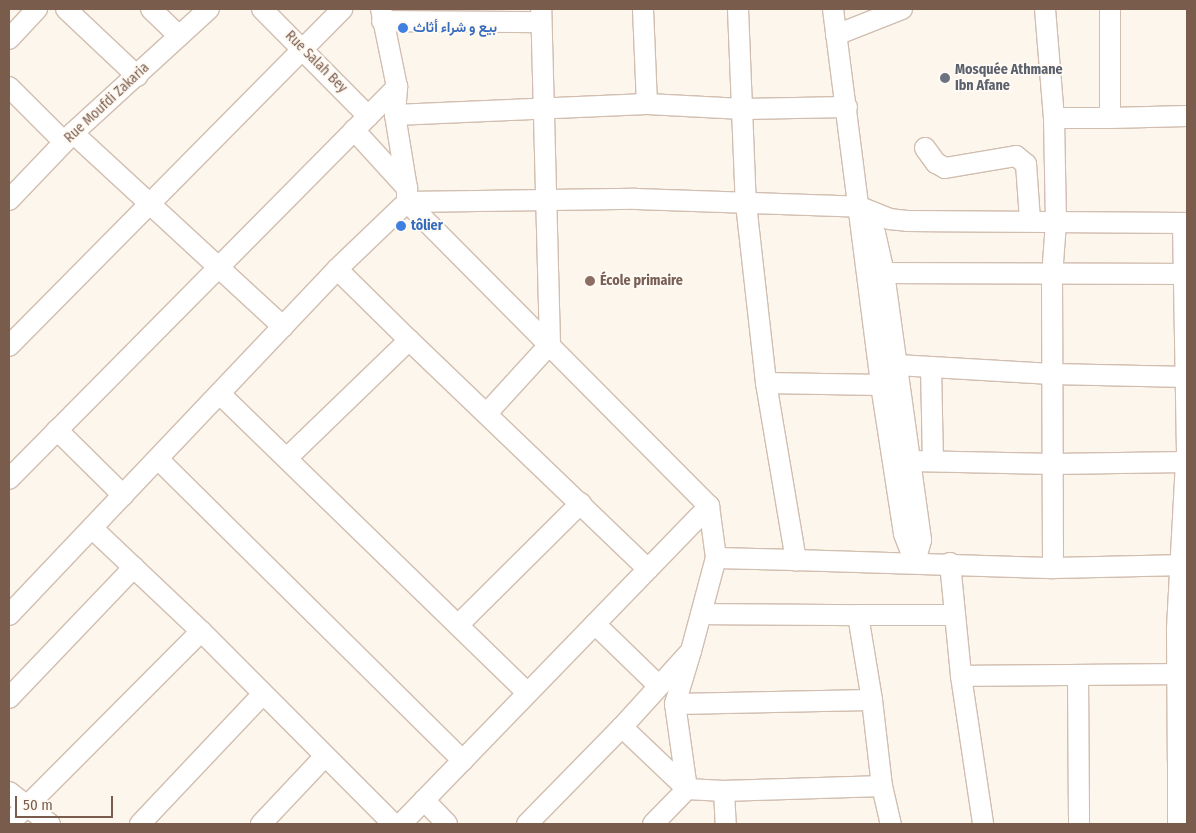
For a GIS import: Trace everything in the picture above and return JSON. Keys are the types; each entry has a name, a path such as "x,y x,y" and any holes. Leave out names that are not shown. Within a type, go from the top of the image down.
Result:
{"street":[{"path":"9,39 37,9"},
{"path":"66,9 137,76"},
{"path":"151,9 179,36"},
{"name":"Rue Moufdi Zakaria","path":"9,200 69,137 209,9"},
{"name":"Rue Salah Bey","path":"262,9 303,47 368,116"},
{"path":"9,346 342,9"},
{"path":"643,9 647,104"},
{"path":"738,9 746,204 766,383 796,560"},
{"path":"833,9 860,208 860,236 880,385 904,534 915,562"},
{"path":"836,35 902,9"},
{"path":"1045,9 1054,118 1056,223 1052,276 1053,568"},
{"path":"1110,9 1110,118"},
{"path":"407,195 395,115 397,88 381,15 541,15 548,198 550,344 487,413"},
{"path":"9,87 149,204 217,269 283,327"},
{"path":"9,479 397,88"},
{"path":"395,115 545,111 647,104 743,109 847,107"},
{"path":"1054,118 1187,116"},
{"path":"354,130 407,195 709,506 716,558 675,704 687,788"},
{"path":"925,148 936,163 945,168 1016,156 1026,164 1030,220"},
{"path":"9,615 407,195 860,208 888,219 907,221 1030,220 1056,223 1185,223 1187,462 1182,630 1176,674 1183,762 1178,824"},
{"path":"860,208 875,233 884,274 921,540 915,562"},
{"path":"337,269 648,569"},
{"path":"884,274 1052,276 1185,274"},
{"path":"287,458 409,340"},
{"path":"897,365 1052,374 1186,377"},
{"path":"931,367 932,461"},
{"path":"766,383 880,385"},
{"path":"220,394 526,692"},
{"path":"57,430 123,495"},
{"path":"158,459 463,761"},
{"path":"911,461 1053,464 1187,462"},
{"path":"458,625 581,503"},
{"path":"401,824 463,761 526,692 709,506"},
{"path":"92,528 201,631 393,824"},
{"path":"716,558 950,563 1053,568 1184,565"},
{"path":"950,563 961,676 983,824"},
{"path":"9,698 134,567"},
{"path":"701,614 954,615"},
{"path":"858,615 872,700 882,786 891,824"},
{"path":"595,624 658,685"},
{"path":"9,824 201,631"},
{"path":"527,824 622,727 658,685 691,652"},
{"path":"961,676 1176,674"},
{"path":"1078,675 1079,824"},
{"path":"140,824 263,694"},
{"path":"675,704 872,700"},
{"path":"622,727 687,788 724,791 882,786"},
{"path":"261,824 325,756"},
{"path":"653,824 687,788"},
{"path":"724,791 726,824"},
{"path":"9,792 50,824"},
{"path":"424,800 447,824"}],"place":[{"name":"بيع و شراء أثاث","path":"403,28"},
{"name":"Mosquée Athmane Ibn Afane","path":"945,78"},
{"name":"tôlier","path":"401,226"},
{"name":"École primaire","path":"590,281"}]}
